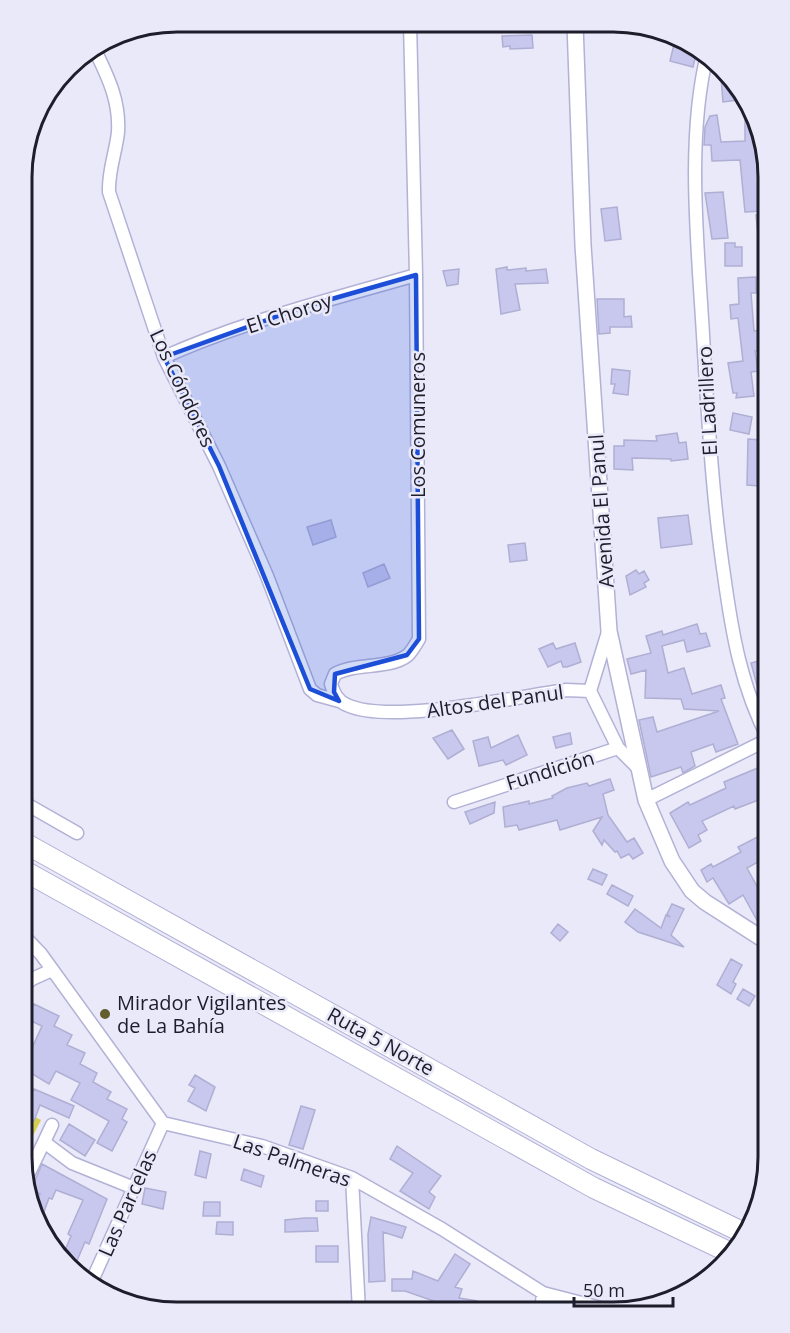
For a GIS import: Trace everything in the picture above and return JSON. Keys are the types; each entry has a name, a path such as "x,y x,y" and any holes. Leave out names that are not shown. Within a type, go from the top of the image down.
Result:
{"highway":[{"name":"Ruta 5 Norte","path":"32,847 591,1159 738,1230"},
{"name":"Ruta 5 Norte","path":"32,875 594,1188 724,1250"}],"street":[{"name":"Los Comuneros","path":"339,701 331,684 335,674 348,667 388,662 407,655 419,639 416,275 410,32"},
{"name":"Avenida El Panul","path":"575,32 583,245 609,631 646,800 672,861 692,891 758,936"},
{"name":"Los Cóndores","path":"97,55 113,89 118,112 118,134 108,177 109,192 164,357 219,466 267,576 306,681 317,695 339,701"},
{"name":"El Ladrillero","path":"705,65 696,118 699,256 713,504 736,655 758,716"},
{"name":"El Choroy","path":"164,357 202,340 300,308 416,275"},
{"name":"Altos del Panul","path":"609,631 590,691 618,748"},
{"name":"Altos del Panul","path":"339,701 348,706 400,714 567,690 590,691"},
{"path":"646,800 758,744"},
{"name":"Fundición","path":"454,802 618,748 639,769"},
{"path":"32,807 77,833"},
{"path":"32,946 52,970 163,1123"},
{"path":"32,979 52,970"},
{"name":"Las Palmeras","path":"163,1123 262,1146 352,1178 442,1229 543,1293 578,1302"},
{"name":"Las Parcelas","path":"94,1275 163,1123"},
{"path":"33,1166 52,1125"},
{"path":"44,1142 72,1163 134,1188"},
{"path":"352,1178 359,1302"},
{"path":"543,1293 543,1302"}],"highlighted area":[{"path":"416,275 419,639 407,655 335,674 334,692 339,701 310,689 219,466 164,357 300,308"}],"shaded area":[{"path":"32,1116 41,1120 32,1137"}],"building":[{"path":"532,35 533,48 503,47 502,36"},
{"path":"674,45 695,57 693,67 670,61"},
{"path":"721,80 736,100 723,102"},
{"path":"717,115 721,142 745,141 747,120 756,149 758,211 745,212 740,160 712,161 711,145 704,145 705,127 710,116"},
{"path":"723,192 728,238 712,239 705,193"},
{"path":"617,207 621,239 605,241 601,209"},
{"path":"725,243 735,243 735,247 742,247 742,266 725,266"},
{"path":"507,267 507,270 526,268 526,271 546,269 548,283 515,284 520,310 501,314 496,269"},
{"path":"459,269 458,284 447,286 443,271"},
{"path":"756,277 756,293 751,293 754,331 758,330 758,351 755,351 758,371 751,372 754,396 736,398 737,393 733,393 728,363 743,361 738,318 731,319 730,305 739,304 738,278"},
{"path":"597,299 624,299 624,317 631,316 632,327 610,327 610,333 599,334"},
{"path":"612,369 630,371 628,395 613,393 615,384 611,384"},
{"path":"733,413 752,417 749,434 730,430"},
{"path":"677,433 679,443 686,442 688,459 671,461 671,459 632,458 633,470 614,469 614,446 624,446 624,440 657,441 656,436"},
{"path":"748,439 758,440 758,486 747,485"},
{"path":"688,515 692,544 661,548 658,518"},
{"path":"331,520 336,537 313,545 307,527"},
{"path":"525,543 527,560 510,562 508,545"},
{"path":"384,564 390,578 368,587 363,573"},
{"path":"636,570 639,574 644,571 649,580 644,583 646,587 630,595 626,576"},
{"path":"697,624 700,634 706,633 710,646 687,652 684,640 662,646 668,673 684,668 692,694 721,685 725,698 721,699 738,744 716,752 713,744 691,752 695,766 683,773 681,767 651,777 639,720 653,717 657,732 719,711 684,709 681,699 645,698 646,670 631,674 627,659 651,653 646,636 662,631 663,635"},
{"path":"553,643 556,649 575,643 581,662 563,667 561,661 548,667 539,649"},
{"path":"758,661 758,689 751,663"},
{"path":"452,730 464,749 448,759 433,738"},
{"path":"570,733 572,744 556,748 553,737"},
{"path":"518,735 527,755 506,765 503,760 479,766 473,741 488,737 491,748"},
{"path":"758,768 758,800 735,809 734,806 702,821 707,830 698,835 701,841 689,848 670,813 688,802 690,805 726,788 724,782"},
{"path":"610,779 614,790 603,794 608,815 627,842 634,838 643,853 633,859 629,854 621,858 617,851 615,852 604,840 602,845 593,831 602,817 560,830 557,820 519,830 517,825 505,827 503,807 553,798 552,796 567,788 587,783 589,786"},
{"path":"495,802 494,813 470,824 465,812"},
{"path":"758,837 758,862 747,868 758,888 758,922 743,895 729,904 713,878 707,882 701,870 711,864 713,867 741,852 738,847"},
{"path":"593,869 607,875 602,885 588,879"},
{"path":"612,885 633,896 628,906 607,894"},
{"path":"672,904 684,909 671,935 684,947 638,932 625,922 635,909 661,928 666,915 670,917 667,914"},
{"path":"558,924 568,932 560,941 551,933"},
{"path":"731,959 742,965 733,982 736,984 731,994 717,985"},
{"path":"743,989 755,996 749,1006 737,999"},
{"path":"34,1004 59,1016 54,1026 72,1035 67,1045 85,1053 80,1064 97,1073 93,1082 111,1092 107,1099 127,1109 122,1119 127,1122 112,1151 97,1143 109,1121 71,1100 80,1083 56,1071 49,1084 32,1074 32,1048 42,1026 32,1021"},
{"path":"195,1075 215,1087 206,1111 188,1101 195,1088 189,1085"},
{"path":"34,1089 74,1106 69,1118 40,1105 34,1121 32,1120"},
{"path":"301,1106 315,1110 303,1149 289,1145"},
{"path":"69,1124 95,1140 85,1156 60,1140"},
{"path":"397,1146 441,1176 429,1192 435,1197 429,1209 400,1191 413,1173 390,1159"},
{"path":"200,1151 211,1154 206,1178 195,1175"},
{"path":"42,1164 107,1199 89,1244 85,1242 77,1261 65,1249 71,1236 68,1234 83,1200 56,1190 52,1199 49,1198 43,1213 38,1199 40,1194 36,1192 34,1183"},
{"path":"244,1169 264,1176 261,1187 241,1180"},
{"path":"145,1188 166,1192 163,1209 142,1204"},
{"path":"316,1201 328,1201 328,1211 316,1211"},
{"path":"204,1202 220,1202 220,1216 203,1216"},
{"path":"371,1217 406,1227 402,1238 383,1232 385,1281 369,1282 368,1234"},
{"path":"317,1218 318,1231 285,1232 285,1220"},
{"path":"217,1222 233,1222 233,1235 216,1234"},
{"path":"316,1246 338,1246 338,1262 316,1262"},
{"path":"455,1254 470,1264 455,1287 462,1289 459,1298 477,1302 436,1302 405,1291 392,1291 392,1279 412,1279 413,1271 438,1281"}],"place":[{"name":"Mirador Vigilantes de La Bahía","path":"105,1014"}]}
